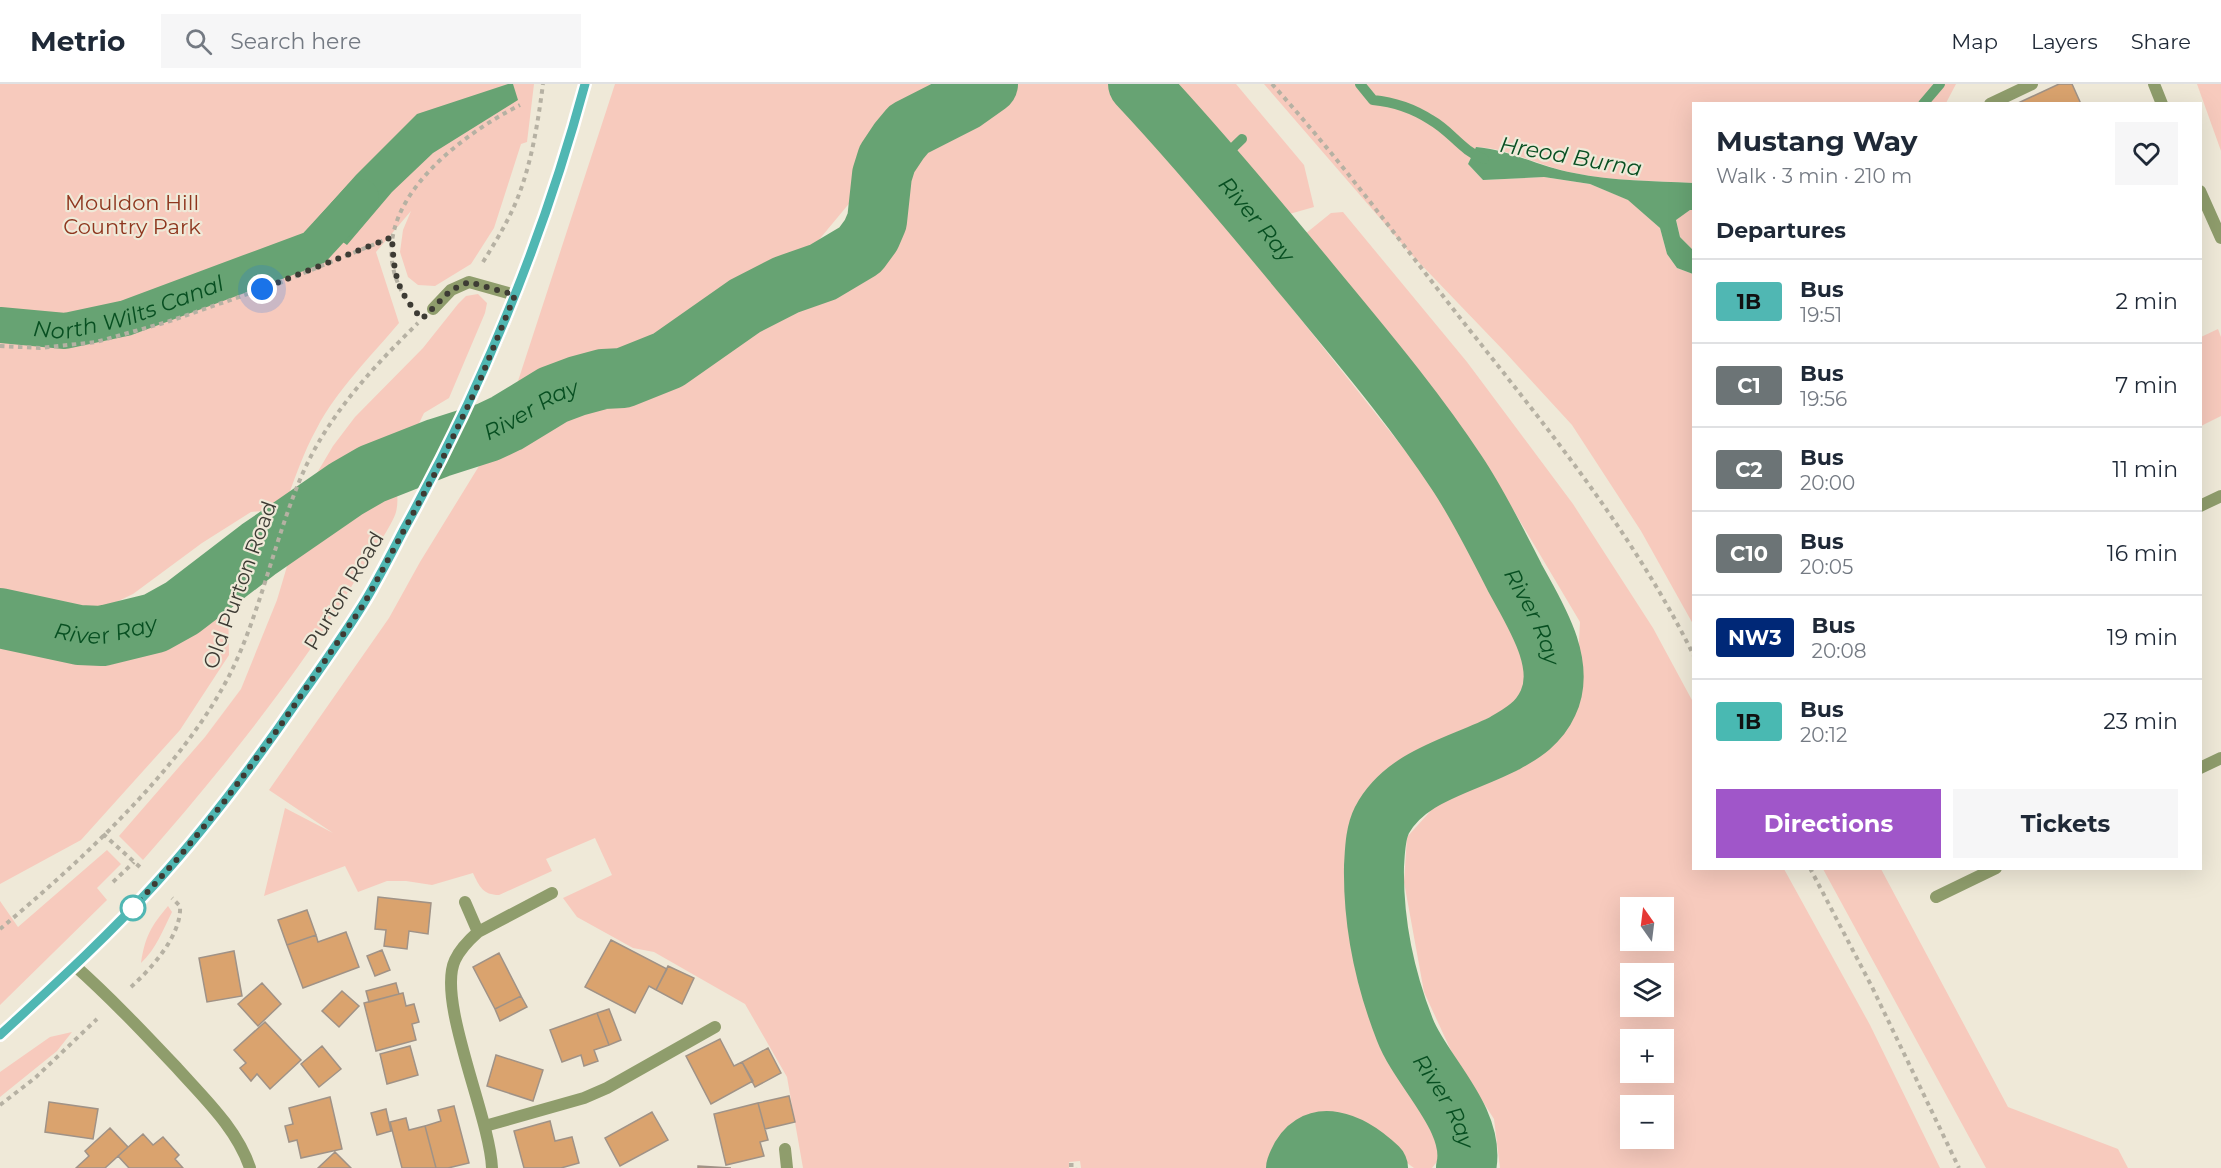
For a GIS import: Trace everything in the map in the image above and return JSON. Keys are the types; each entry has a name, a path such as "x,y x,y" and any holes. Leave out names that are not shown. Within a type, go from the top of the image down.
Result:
{"main road":[{"name":"Purton Road","path":"0,1035 138,902 180,856 224,802 278,729 364,604 440,464 478,385 515,295 571,135 585,84"}],"street":[{"path":"1994,102 2032,84"},
{"path":"2154,84 2161,102"},
{"path":"2202,195 2221,237"},
{"path":"432,309 451,290 469,282 515,295"},
{"path":"2202,505 2221,496"},
{"path":"2202,767 2221,758"},
{"path":"1936,897 1992,870"},
{"path":"492,1168 485,1126 454,1013 450,984 454,962 468,940 552,893"},
{"path":"465,902 478,933"},
{"path":"74,965 115,1002 221,1118 240,1144 250,1168"},
{"path":"485,1126 584,1098 607,1088 715,1027"},
{"path":"785,1149 787,1168"}],"path":[{"path":"469,282 502,231 519,196 530,156 543,84"},
{"path":"1272,84 1381,215 1601,499 1673,614 1692,652"},
{"path":"422,319 399,287 393,263 392,237 400,212 421,180 444,156 468,136 520,105"},
{"path":"0,346 40,348 96,342 167,322 282,282 392,237"},
{"name":"Old Purton Road","path":"0,929 48,887 155,781 213,704 232,669 248,629 300,480 315,449 333,419 385,355 432,309"},
{"path":"113,882 134,862"},
{"path":"1810,870 1872,987 1959,1168"},
{"path":"0,1105 64,1052 115,1002"},
{"path":"1069,1165 1075,1165 1076,1168"}],"green space":[{"name":"Mouldon Hill Country Park","path":"0,84 534,84 527,142 521,144 494,228 471,264 435,286 418,285 408,277 400,252 403,230 411,211 376,252 399,323 355,374 325,414 307,449 282,513 273,510 251,512 202,543 133,594 93,613 54,613 0,601"},
{"path":"615,84 959,84 889,115 867,155 852,200 803,259 751,287 695,341 701,364 746,327 815,306 854,286 880,255 890,201 925,154 987,117 1017,84 1114,84 1454,512 1537,666 1532,687 1512,706 1411,758 1375,796 1357,856 1367,961 1406,1072 1447,1149 1432,1168 1414,1168 1343,1117 1320,1122 1276,1156 1271,1168 1081,1168 1080,1161 1069,1162 1069,1168 803,1168 787,1077 745,1004 654,952 633,948 577,917 563,898 612,875 595,838 546,859 552,871 499,895 482,889 473,873 432,885 387,881 358,892 345,866 264,896 285,808 333,833 269,790 389,618 420,562 503,427"},
{"path":"1174,84 1236,84 1304,165 1314,207 1247,226 1212,194 1204,128"},
{"path":"1264,84 1956,84 1947,102 1692,102 1692,183 1588,176 1501,151 1476,147 1468,164 1483,180 1544,177 1590,184 1629,200 1660,228 1667,254 1677,268 1692,274 1692,622 1641,531 1572,425 1410,253"},
{"path":"2197,84 2221,84 2221,151"},
{"path":"1692,210 1692,249 1680,237 1676,219"},
{"path":"1343,212 1467,362 1573,504 1653,628 1692,700 1692,870 1785,870 1870,1025 1940,1168 1500,1168 1494,1119 1453,1055 1424,992 1404,882 1407,837 1436,805 1525,756 1575,715 1580,622 1514,511 1305,234 1331,213"},
{"path":"478,294 487,303 485,313 449,398 424,413 393,477 396,485 397,508 386,533 337,610 285,684 231,756 143,860 119,836 205,737 241,689 277,600 317,473 333,446 355,417 423,348 466,296"},
{"path":"2218,329 2221,337 2221,416 2202,426 2202,337"},
{"path":"228,601 229,655 180,730 81,840 0,884 0,632 122,621"},
{"path":"107,850 121,864 97,888 107,900 0,1005 0,901 18,927"},
{"path":"1824,870 1882,870 2008,1107 2118,1149 2128,1168 1986,1168"},
{"path":"168,906 172,912 155,945 141,963 150,932"},
{"path":"72,1032 57,1051 0,1097 0,1072 50,1037"}],"shaded area":[{"path":"513,84 518,100 433,153 392,192 347,245 314,222 356,175 417,114"},
{"path":"1476,147 1501,151 1561,170 1589,176 1692,183 1692,210 1676,220 1680,237 1692,249 1692,274 1677,268 1667,254 1660,228 1628,200 1590,184 1544,177 1483,180 1468,164"}],"building":[{"path":"2059,84 2072,84 2080,102 2020,102"},
{"path":"378,897 431,903 428,934 409,931 407,949 384,946 386,930 375,929"},
{"path":"307,910 316,935 287,945 278,920"},
{"path":"346,932 359,967 303,988 287,945 316,935 318,942"},
{"path":"611,940 667,969 656,990 649,986 635,1013 585,987"},
{"path":"382,950 390,970 375,976 367,956"},
{"path":"234,951 242,996 207,1002 199,958"},
{"path":"499,953 521,996 495,1009 473,967"},
{"path":"668,966 694,978 682,1004 656,990"},
{"path":"262,983 281,1004 258,1026 238,1004"},
{"path":"396,983 399,994 369,1002 366,991"},
{"path":"342,991 359,1006 339,1027 322,1011"},
{"path":"403,993 406,1006 414,1004 419,1022 412,1024 416,1040 376,1051 364,1003"},
{"path":"521,996 527,1007 500,1021 495,1009"},
{"path":"609,1009 621,1040 609,1045 597,1013"},
{"path":"597,1013 609,1045 594,1050 598,1061 584,1066 581,1055 562,1062 550,1030"},
{"path":"265,1022 301,1060 270,1089 257,1074 251,1081 240,1068 246,1063 234,1050"},
{"path":"720,1039 734,1066 742,1062 753,1081 711,1104 686,1056"},
{"path":"322,1046 341,1069 319,1087 301,1064"},
{"path":"410,1046 418,1075 387,1084 380,1054"},
{"path":"768,1048 781,1073 755,1087 742,1062"},
{"path":"496,1055 543,1070 533,1101 487,1086"},
{"path":"789,1096 795,1122 765,1129 758,1103"},
{"path":"330,1097 342,1149 301,1158 297,1140 289,1142 285,1126 293,1124 289,1108"},
{"path":"49,1102 98,1109 93,1139 45,1132"},
{"path":"758,1103 768,1140 760,1142 764,1156 726,1165 714,1114"},
{"path":"454,1106 469,1163 436,1168 425,1126 441,1121 438,1110"},
{"path":"386,1109 391,1131 377,1135 371,1113"},
{"path":"652,1112 668,1140 620,1166 605,1138"},
{"path":"406,1118 409,1130 425,1126 436,1168 402,1168 390,1122"},
{"path":"550,1121 555,1141 572,1137 579,1163 561,1168 524,1168 514,1131"},
{"path":"110,1128 128,1147 105,1168 76,1168 89,1156 85,1151"},
{"path":"143,1134 153,1145 163,1137 179,1155 175,1159 183,1168 129,1168 118,1156"},
{"path":"335,1152 351,1168 318,1168"},
{"path":"698,1166 731,1168 698,1168"}],"waterway":[{"name":"River Ray","path":"0,618 79,635 102,636 155,623 182,608 259,549 346,489 372,474 438,448 488,432 553,395 603,379 623,378 668,360 745,306 786,285 823,272 860,250 871,235 877,221 882,175 887,159 899,141 909,129 964,101 988,84"},
{"name":"River Ray","path":"1138,84 1267,231 1404,399 1457,473 1480,511 1539,622 1551,655 1554,672 1553,688 1548,703 1535,722 1505,743 1437,773 1405,792 1382,820 1375,849 1374,887 1378,929 1386,970 1405,1030 1456,1114 1467,1150 1466,1168"},
{"name":"Hreod Burna","path":"1360,84 1373,100 1411,109 1438,125 1469,151 1484,159"},
{"name":"Hreod Burna","path":"1925,102 1940,84"},
{"name":"Hreod Burna","path":"1213,167 1242,139"},
{"name":"North Wilts Canal","path":"0,325 65,331 126,318 314,248 361,197"},
{"name":"River Ray","path":"1296,1168 1303,1154 1312,1145 1322,1141 1345,1145 1357,1151 1378,1168"}],"bus line":[{"name":"1B","path":"0,1035 138,902 180,856 224,802 278,729 364,604 440,464 478,385 515,295 571,135 585,84"}],"route":[{"path":"133,908 224,802 278,729 364,604 440,464 478,385 515,295 479,283 461,284 451,290 422,319 399,287 393,263 392,237 262,289"}]}
